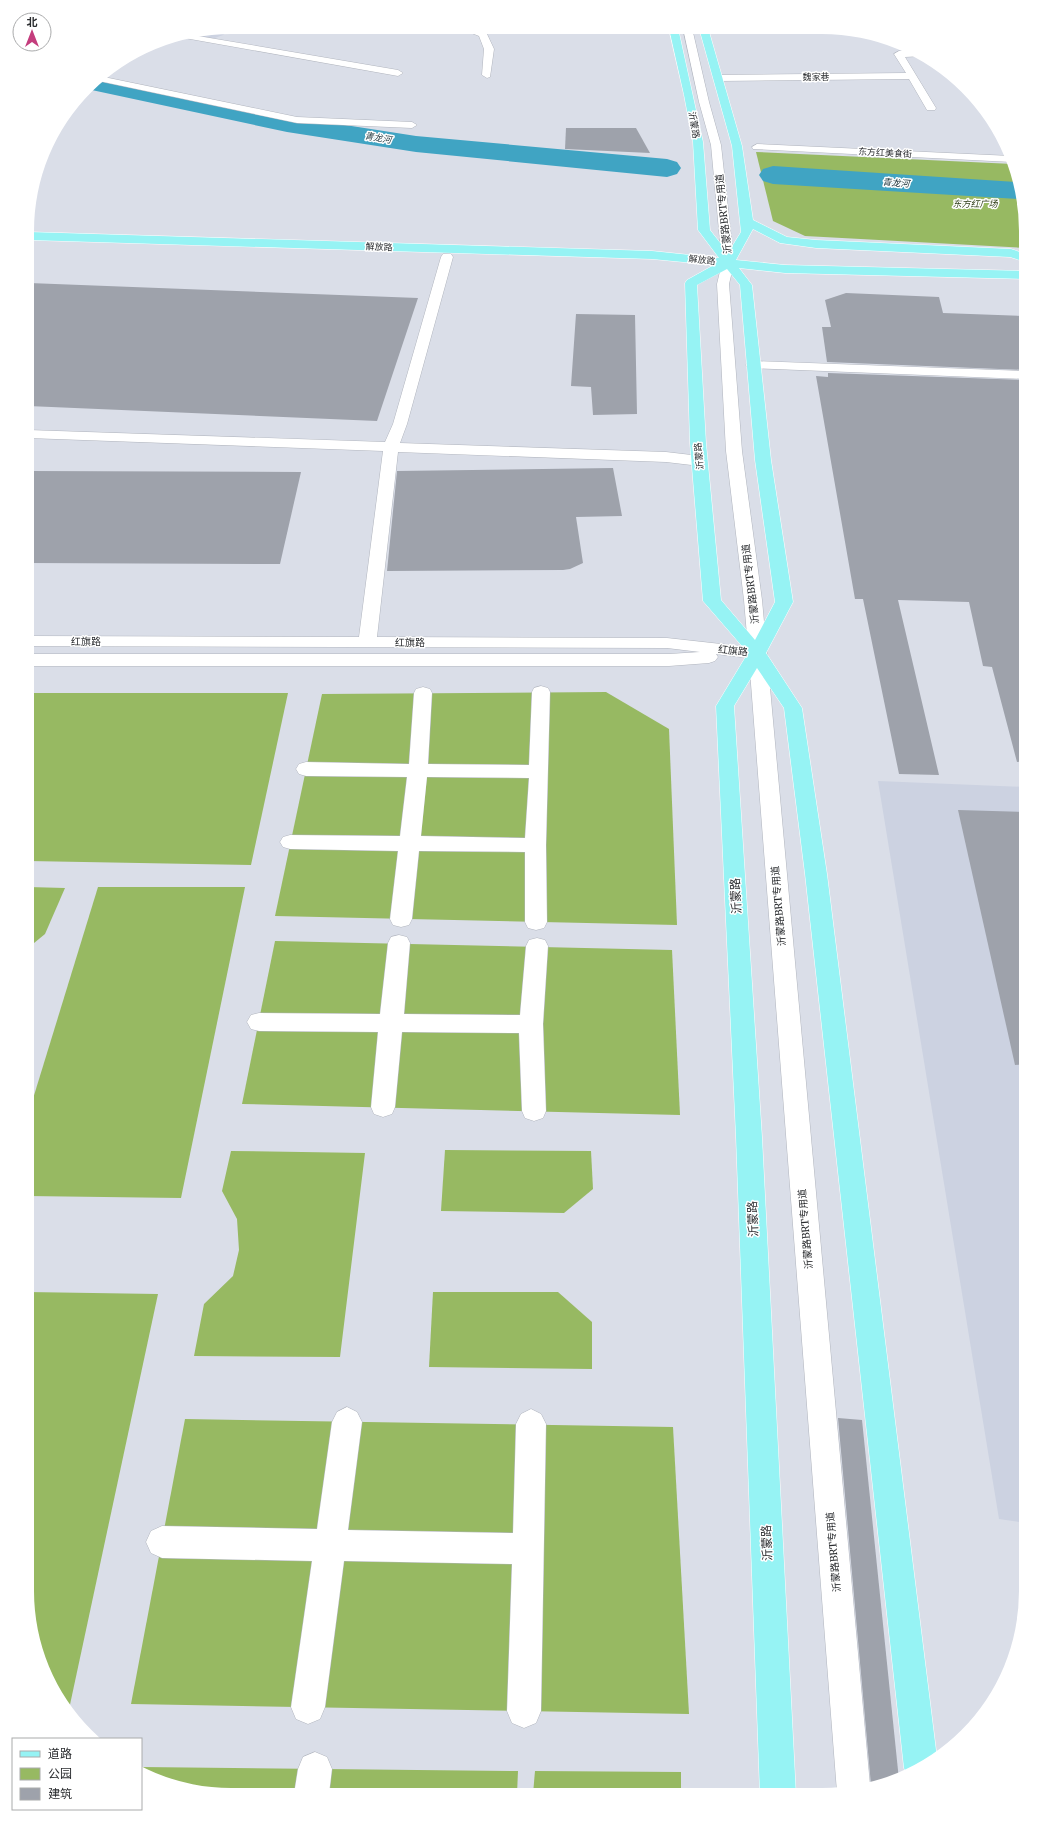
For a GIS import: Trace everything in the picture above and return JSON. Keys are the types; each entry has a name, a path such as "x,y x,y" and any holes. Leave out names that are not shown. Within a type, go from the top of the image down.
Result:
{"main road":[{"name":"沂蒙路","path":"674,34 689,95 698,142 699,180 704,230 746,285 763,460 784,602 757,653 725,706 749,1138 778,1788"},
{"path":"652,268 728,263 746,232 747,222 740,181 737,146 705,34"},
{"path":"747,222 784,240 810,243 1011,253 1019,256"},
{"name":"解放路","path":"34,236 652,255 785,269 1019,275"},
{"name":"解放路","path":"34,244 521,259 728,263 783,257 1019,266"},
{"path":"521,259 554,264"},
{"name":"沂蒙路","path":"728,263 691,283 700,461 712,601 757,653 793,708 818,890 919,1762"}],"street":[{"path":"482,34 489,49 487,75"},
{"name":"沂蒙路BRT专用道","path":"688,34 704,102 716,145 728,263 723,284 734,451 753,600 853,1785"},
{"path":"194,38 398,73"},
{"path":"909,54 899,54 931,108"},
{"name":"魏家巷","path":"718,78 913,76"},
{"path":"105,80 298,120 412,125"},
{"name":"东方红美食街","path":"757,146 1005,159"},
{"path":"367,642 391,447 400,424 447,257"},
{"path":"753,365 1019,375"},
{"path":"34,434 666,457 700,461"},
{"name":"红旗路","path":"34,641 667,643 757,653"},
{"name":"红旗路","path":"34,660 669,660 757,653"},
{"path":"536,922 535,845 541,692"},
{"path":"401,919 418,770 423,693"},
{"path":"306,769 539,772"},
{"path":"290,842 535,845"},
{"path":"383,1107 399,943"},
{"path":"534,1111 531,1024 537,946"},
{"path":"259,1022 531,1024"},
{"path":"308,1707 347,1422"},
{"path":"524,1711 530,1424"},
{"path":"162,1542 527,1549"}],"shaded area":[{"path":"225,34 223,35 212,39 200,37"},
{"path":"878,781 1019,787 1019,1522 999,1519"}],"green space":[{"name":"东方红广场","path":"756,152 1007,164 1015,193 1019,218 1019,248 805,236 773,221"},
{"path":"606,692 669,729 677,925 275,916 322,694"},
{"path":"34,693 288,693 251,865 34,861"},
{"path":"34,887 65,888 45,934 34,943"},
{"path":"98,887 245,887 181,1198 34,1196 34,1095"},
{"path":"275,941 672,950 680,1115 242,1104"},
{"path":"445,1150 591,1151 593,1189 564,1213 441,1211"},
{"path":"231,1151 365,1153 340,1357 194,1356 204,1304 233,1276 239,1250 237,1219 222,1191"},
{"path":"34,1292 158,1294 70,1704 60,1690 44,1654 34,1604"},
{"path":"433,1292 558,1292 592,1322 592,1369 429,1367"},
{"path":"185,1419 673,1427 689,1714 131,1704"},
{"path":"142,1767 518,1771 517,1788 218,1788 168,1778"},
{"path":"535,1771 681,1772 681,1788 534,1788"}],"building":[{"path":"566,128 636,128 650,153 565,149"},
{"path":"34,283 418,298 377,421 34,406"},
{"path":"846,293 939,297 943,313 1019,316 1019,370 827,362 822,327 831,327 825,300"},
{"path":"576,314 635,315 637,414 593,415 591,387 571,386"},
{"path":"828,373 1019,380 1019,762 1017,762 992,667 983,666 969,602 898,600 939,775 899,774 863,599 855,599 816,376 828,377"},
{"path":"613,468 622,516 576,517 583,563 570,569 387,571 397,471"},
{"path":"34,471 301,472 280,564 34,563"},
{"path":"958,810 1019,812 1019,1065 1015,1065"},
{"path":"838,1418 862,1420 898,1772 871,1782"}],"waterway":[{"name":"青龙河","path":"99,85 287,124 416,144 667,168"},
{"name":"青龙河","path":"773,175 1014,191"}]}
